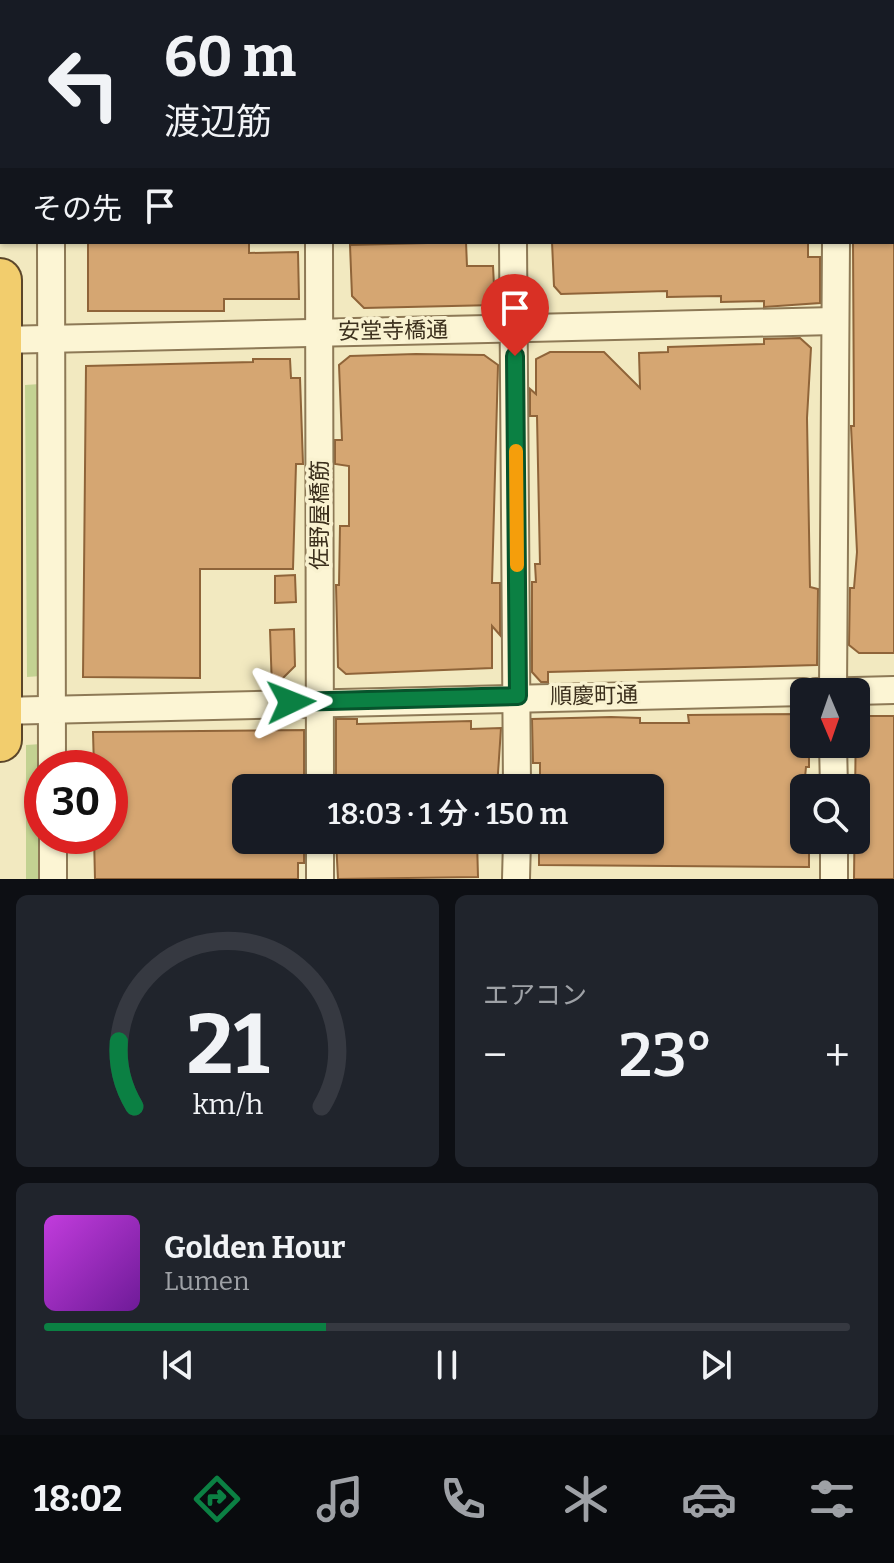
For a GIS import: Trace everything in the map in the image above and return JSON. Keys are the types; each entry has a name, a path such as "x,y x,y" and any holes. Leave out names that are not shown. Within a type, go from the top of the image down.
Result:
{"highway":[{"path":"0,280 0,740"}],"street":[{"path":"51,244 52,750"},
{"name":"佐野屋橋筋","path":"319,244 320,774"},
{"path":"513,244 517,774"},
{"path":"833,678 836,244"},
{"name":"安堂寺橋通","path":"0,340 834,321"},
{"name":"順慶町通","path":"870,691 894,690"},
{"name":"順慶町通","path":"0,711 518,696 790,692"},
{"path":"53,854 53,879"},
{"path":"320,854 320,879"},
{"path":"516,879 517,854"},
{"path":"834,854 834,879"}],"green space":[{"path":"40,384 41,676 27,677 25,385"},
{"path":"41,744 41,750 26,750 26,745"},
{"path":"26,854 43,854 43,879 26,879"}],"building":[{"path":"88,244 249,244 249,253 298,252 299,299 224,299 224,311 88,311"},
{"path":"466,244 467,266 493,266 495,305 364,308 352,296 350,245"},
{"path":"552,244 808,244 808,257 820,257 820,303 764,307 764,301 721,302 721,296 667,297 667,291 561,294 554,286"},
{"path":"853,244 894,244 894,653 859,653 849,645 850,588 854,588 857,552 851,426 854,426"},
{"path":"800,338 811,348 807,418 810,587 818,589 817,665 548,672 548,682 541,682 532,672 532,582 536,582 535,564 540,564 537,416 530,416 530,389 536,394 536,359 550,352 604,352 640,388 639,353 668,352 668,347 764,344 764,339"},
{"path":"484,355 498,365 492,583 500,583 500,635 492,626 492,668 346,674 338,667 336,585 339,585 340,526 349,526 349,466 335,464 335,440 342,440 339,365 350,356"},
{"path":"253,359 290,359 291,378 300,378 303,464 296,464 293,569 200,569 200,678 83,677 86,366 253,362"},
{"path":"295,575 296,602 275,603 275,576"},
{"path":"294,629 295,666 272,689 270,630"},
{"path":"790,714 790,758 809,758 809,767 806,767 805,774 790,774 790,854 809,854 809,867 539,865 539,854 664,854 664,774 540,774 540,763 533,763 532,719 611,717 640,718 640,723 689,723 688,715"},
{"path":"870,716 894,716 894,879 854,879 854,854 870,854 870,774 855,774 855,758 870,758"},
{"path":"336,719 357,719 357,724 471,721 471,729 501,728 498,774 336,774"},
{"path":"304,730 304,774 232,774 232,854 304,854 304,863 298,863 298,879 95,879 94,854 128,854 128,750 94,750 93,732"},
{"path":"337,854 477,854 478,877 338,879"}],"slow traffic":[{"path":"516,451 517,565"}],"route":[{"path":"291,702 518,696 515,356"}]}
